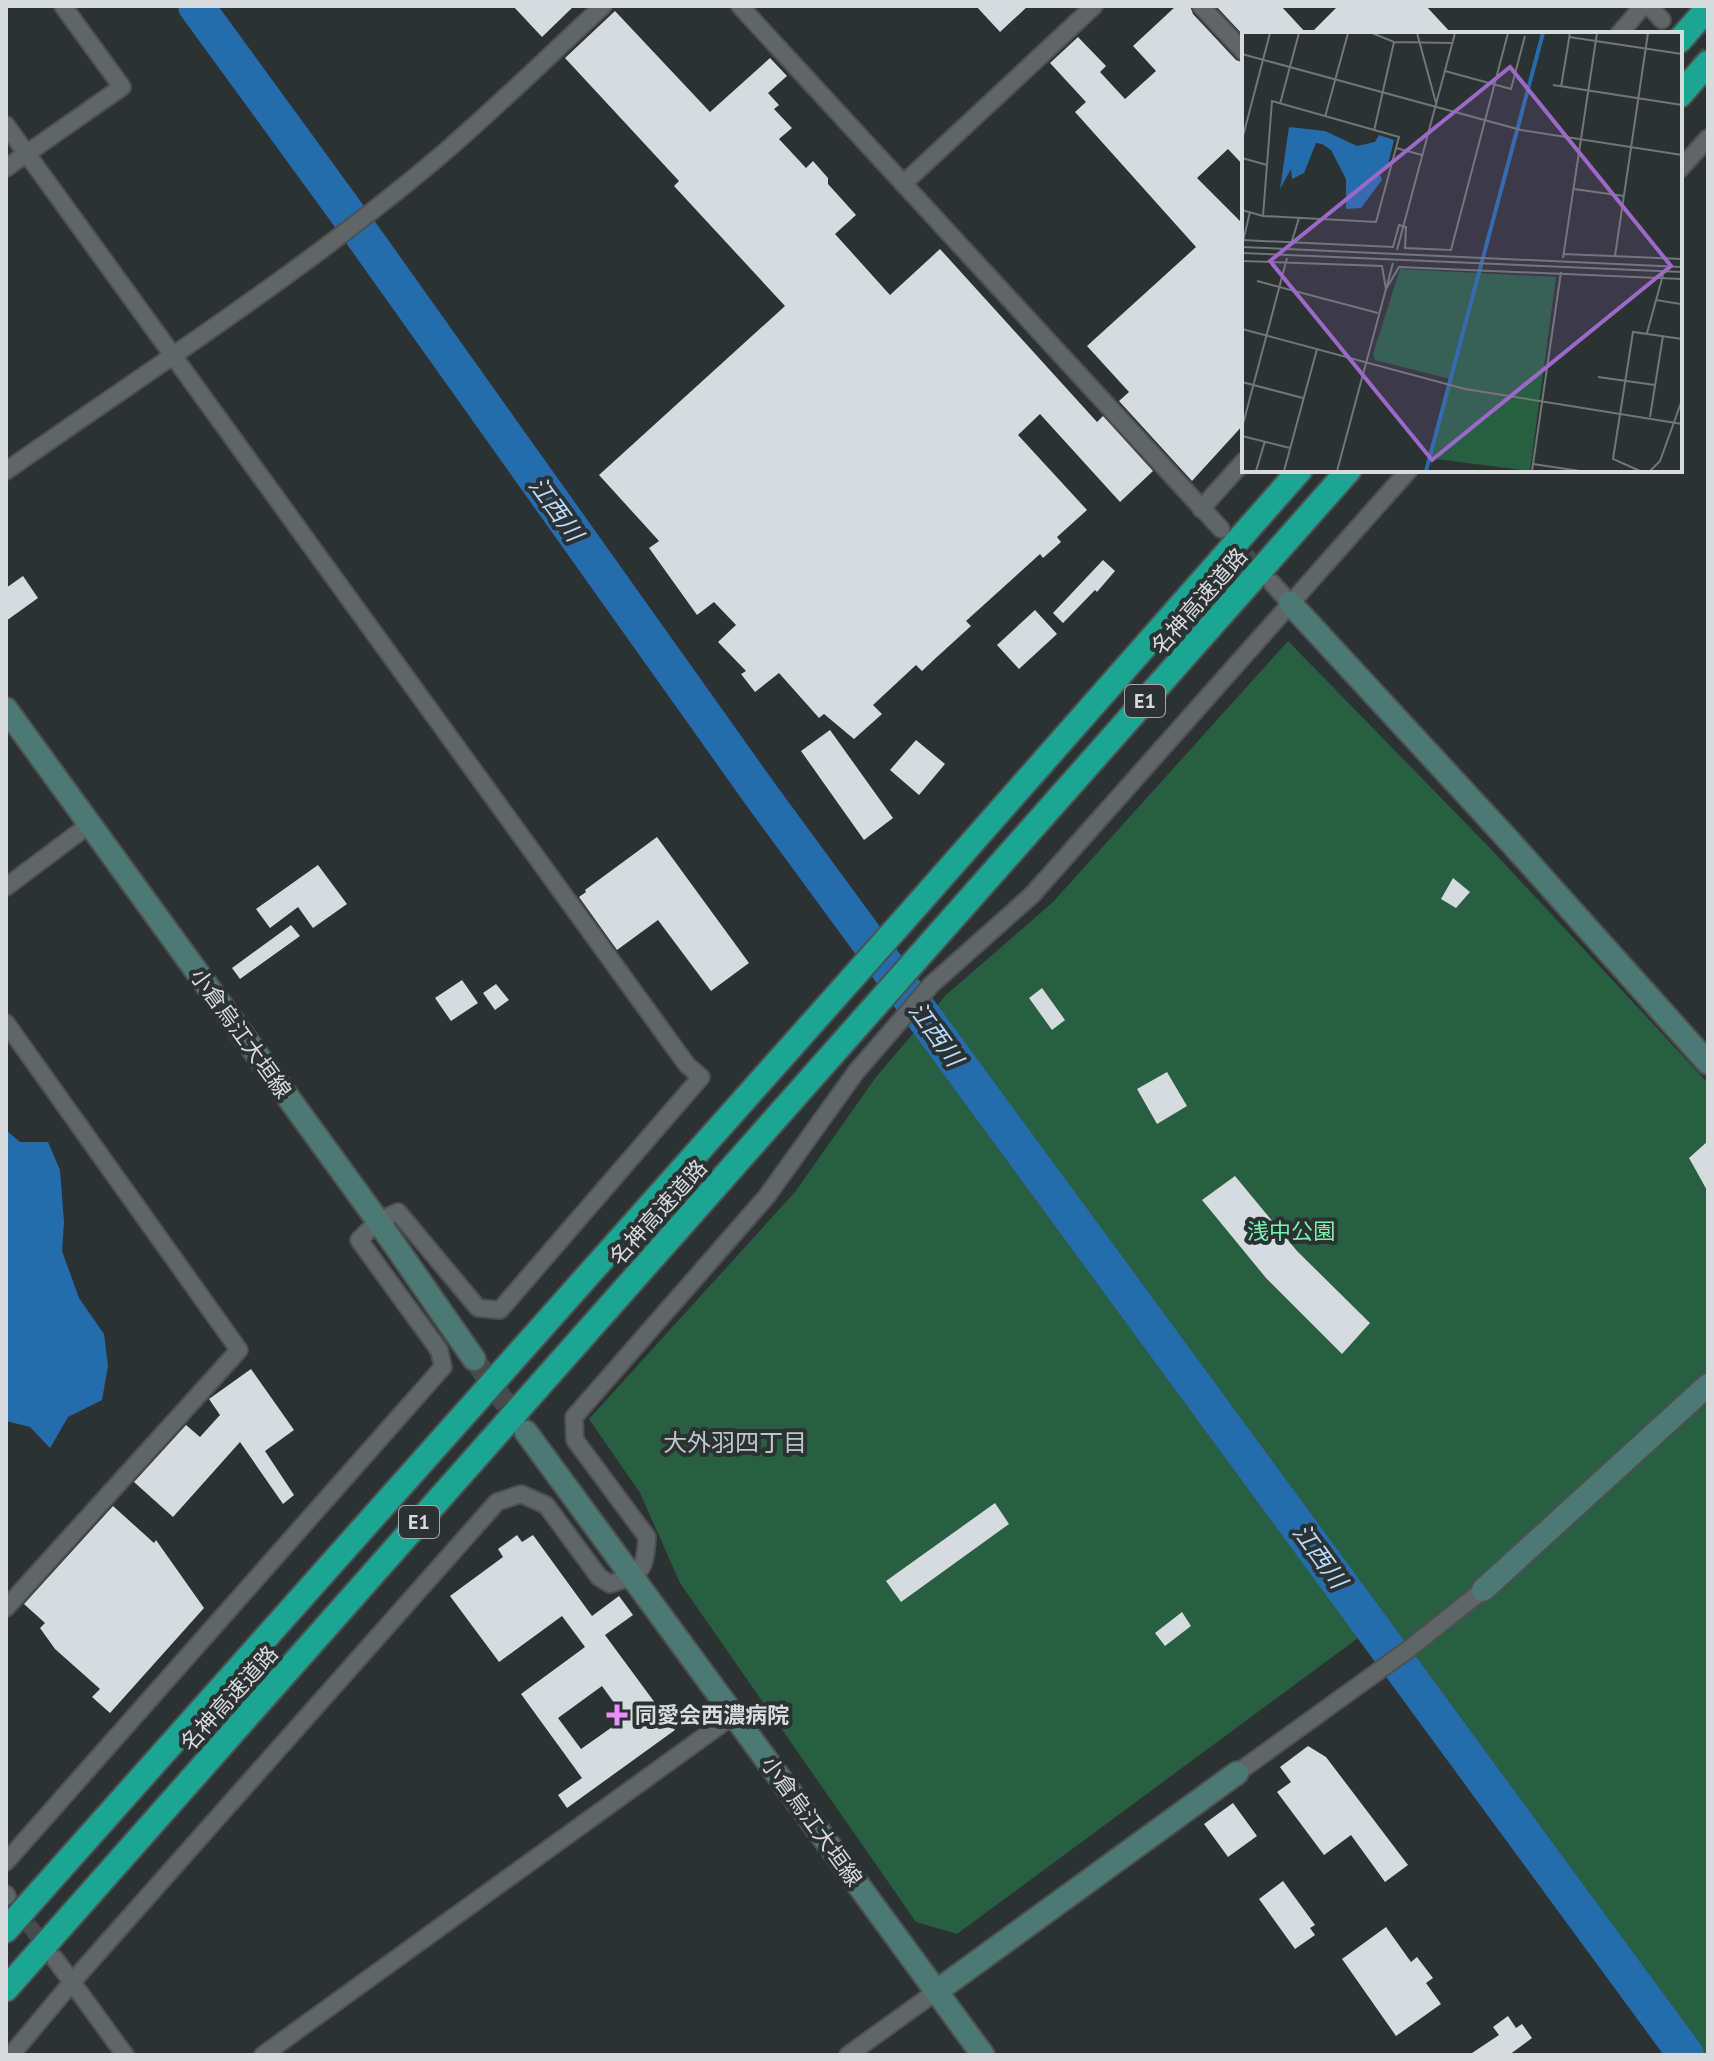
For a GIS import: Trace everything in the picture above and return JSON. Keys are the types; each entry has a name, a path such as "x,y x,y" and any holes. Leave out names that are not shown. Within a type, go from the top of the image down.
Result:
{"highway":[{"path":"1682,38 1708,8"},
{"path":"1682,93 1708,63"},
{"name":"名神高速道路","path":"6,1930 1298,472"},
{"name":"名神高速道路","path":"6,1989 1347,472"}],"main road":[{"path":"1290,603 1708,1063"},
{"name":"小倉烏江大垣線","path":"6,709 378,1221 474,1359"},
{"path":"1483,1590 1708,1385"},
{"name":"小倉烏江大垣線","path":"526,1432 983,2055"},
{"path":"937,1991 1237,1773"}],"street":[{"path":"6,168 122,87 63,6"},
{"path":"6,471 317,253 447,150 603,6"},
{"path":"740,6 1221,529"},
{"path":"903,184 1094,6"},
{"path":"1201,6 1242,50"},
{"path":"1621,32 1646,6 1662,20"},
{"path":"6,125 553,883 687,1065 701,1077 500,1310 478,1308 398,1212 378,1221 359,1240 439,1350 443,1367 6,1862"},
{"path":"1682,167 1708,138"},
{"path":"1201,509 1242,463"},
{"path":"11,2055 497,1502 521,1494 546,1505 599,1577 610,1584 634,1576 646,1564 647,1537 575,1440 574,1417 767,1196 856,1072 931,985 1032,895 1407,472"},
{"path":"1272,583 1290,603"},
{"path":"6,887 90,824"},
{"path":"6,1023 239,1350 6,1608"},
{"path":"1237,1773 1409,1649 1483,1590"},
{"path":"263,2055 734,1715"},
{"path":"55,1959 125,2055"},
{"path":"848,2055 937,1991"}],"green space":[{"name":"浅中公園","path":"1288,641 1487,845 1708,1083 1708,2055 1686,2055 1373,1627 957,1934 916,1922 680,1583 640,1493 589,1419 795,1192 876,1077 946,995 1053,902"}],"water":[{"path":"6,1130 20,1142 48,1142 60,1170 64,1222 62,1251 79,1298 104,1334 108,1366 102,1400 68,1417 50,1448 30,1427 6,1421"}],"building":[{"path":"513,6 574,6 542,37"},
{"path":"976,6 1028,6 1000,32"},
{"path":"1176,6 1190,6 1193,14 1236,60 1242,62 1242,164 1228,149 1197,178 1242,223 1242,426 1192,481 1119,401 1129,392 1087,346 1196,247 1075,112 1086,102 1050,63 1078,37 1106,66 1100,72 1125,99 1156,71 1133,46"},
{"path":"1216,6 1281,6 1305,32 1242,32"},
{"path":"1338,6 1426,6 1450,32 1312,32"},
{"path":"615,11 710,112 770,58 787,76 768,93 779,105 774,109 792,128 779,139 806,168 813,161 828,178 828,184 856,215 835,234 890,295 940,249 1097,422 1103,416 1153,471 1120,502 1040,414 1018,435 1087,510 1057,537 1061,542 1043,558 1040,554 966,621 971,626 922,671 916,665 873,705 882,714 854,739 824,714 819,718 779,673 755,692 741,674 746,671 718,642 736,625 714,602 697,615 649,548 659,541 599,475 785,306 674,186 679,181 565,58"},
{"path":"1103,560 1115,571 1063,623 1053,613"},
{"path":"23,576 38,598 6,621 6,588"},
{"path":"1035,610 1057,634 1019,669 997,645"},
{"path":"830,730 893,818 864,840 801,751"},
{"path":"916,740 945,764 919,795 890,770"},
{"path":"657,837 749,963 711,991 658,920 617,950 579,897"},
{"path":"318,865 347,904 313,928 298,907 270,928 256,909"},
{"path":"1453,878 1470,892 1456,908 1441,899"},
{"path":"291,925 300,936 240,979 232,968"},
{"path":"462,980 478,1003 451,1021 435,998"},
{"path":"496,984 509,1000 495,1010 483,993"},
{"path":"1042,988 1065,1020 1052,1030 1029,998"},
{"path":"1167,1072 1187,1106 1157,1124 1137,1089"},
{"path":"1708,1141 1708,1192 1689,1158"},
{"path":"1235,1176 1297,1251 1370,1323 1342,1354 1266,1278 1202,1200"},
{"path":"251,1369 294,1430 265,1451 294,1495 283,1504 240,1442 173,1517 134,1482 186,1425 200,1437 220,1415 209,1399"},
{"path":"995,1503 1009,1524 901,1602 886,1581"},
{"path":"113,1506 154,1543 156,1540 204,1608 110,1713 92,1697 100,1689 55,1649 40,1628 45,1623 24,1604"},
{"path":"517,1535 522,1542 533,1535 592,1616 619,1596 633,1615 605,1635 675,1730 567,1808 558,1795 582,1778 521,1694 585,1647 562,1616 499,1662 450,1596 503,1557 498,1549","holes":["602,1686 625,1718 581,1749 558,1718"]},
{"path":"1182,1612 1191,1626 1165,1646 1155,1633"},
{"path":"1308,1746 1326,1757 1408,1865 1385,1882 1351,1835 1324,1855 1277,1792 1291,1782 1280,1767"},
{"path":"1233,1803 1257,1836 1228,1857 1204,1824"},
{"path":"1283,1881 1315,1925 1310,1928 1315,1935 1295,1949 1259,1899"},
{"path":"1386,1927 1411,1962 1417,1957 1433,1978 1426,1983 1441,2004 1396,2036 1342,1959"},
{"path":"1508,2016 1516,2028 1522,2024 1532,2038 1509,2055 1469,2055 1499,2035 1493,2027"}],"waterway":[{"name":"江西川","path":"196,6 761,795 1686,2055"}],"tunnel":[{"path":"1682,39 1708,64"},
{"path":"1230,538 1266,576"},
{"path":"474,1359 523,1428"},
{"path":"14,1906 49,1951"}],"place":[{"name":"同愛会西濃病院","path":"617,1715"}],"district":[{"name":"大外羽四丁目","path":"735,1442"}]}
